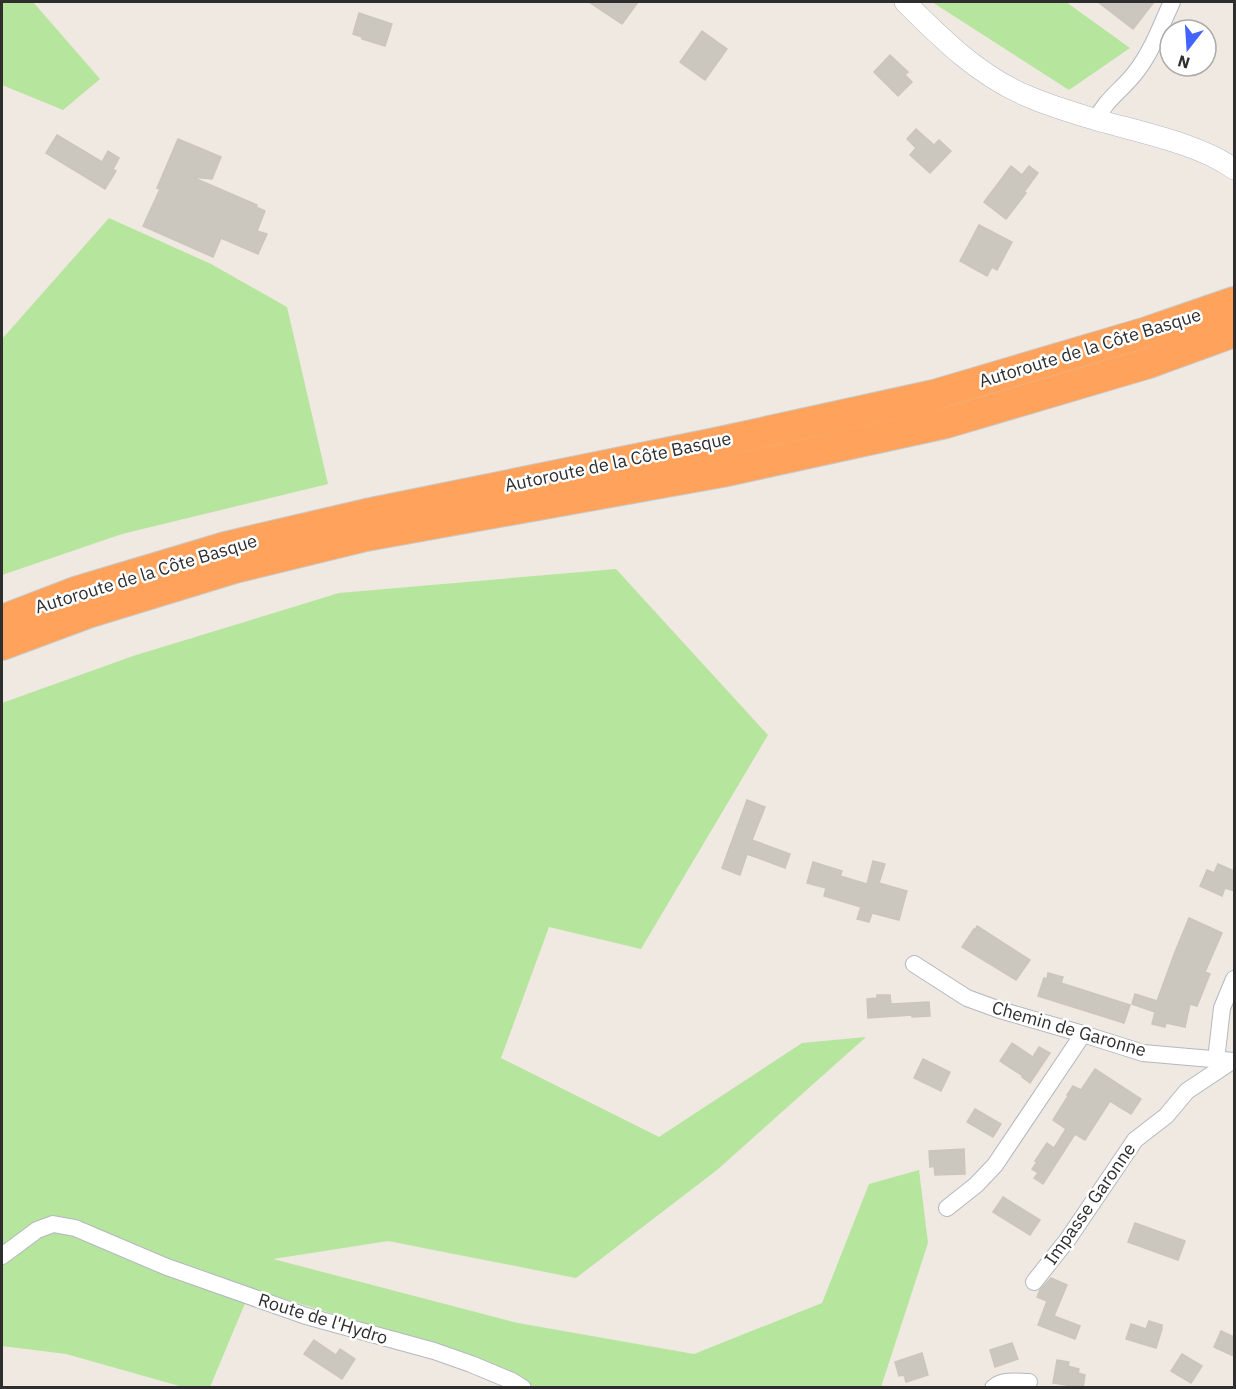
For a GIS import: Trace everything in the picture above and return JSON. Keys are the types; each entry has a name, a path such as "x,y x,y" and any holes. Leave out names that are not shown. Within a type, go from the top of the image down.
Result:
{"highway":[{"name":"Autoroute de la Côte Basque","path":"2,620 78,591 225,547 366,514 934,395 1147,332 1234,302"},
{"name":"Autoroute de la Côte Basque","path":"2,645 88,613 235,568 366,536 722,472 946,423 1149,363 1234,332"}],"street":[{"path":"905,2 958,53 982,71 1027,96 1096,120 1196,149 1234,169"},
{"path":"1096,120 1101,109 1136,73 1150,50 1172,2"},
{"name":"Chemin de Garonne","path":"914,964 967,998 1000,1010 1143,1053 1227,1061"},
{"path":"1227,1061 1222,1008 1234,978"},
{"path":"947,1208 976,1185 995,1165 1083,1034"},
{"name":"Impasse Garonne","path":"1034,1282 1068,1239 1135,1140 1166,1116 1187,1091 1227,1061"},
{"name":"Route de l'Hydro","path":"2,1256 37,1230 53,1224 75,1228 167,1267 306,1316 471,1364 523,1388"},
{"path":"993,1388 996,1384 1007,1381 1029,1382"}],"green space":[{"path":"2,2 33,2 100,79 63,110 2,85"},
{"path":"932,2 1066,2 1130,48 1069,90"},
{"path":"109,218 211,264 287,307 328,484 122,534 2,575 2,339"},
{"path":"616,569 768,735 641,949 549,927 501,1058 659,1137 802,1043 866,1037 717,1170 576,1278 388,1241 273,1259 518,1323 694,1354 822,1303 869,1184 919,1170 928,1243 881,1387 534,1387 518,1378 391,1331 251,1289 210,1387 183,1387 66,1354 2,1346 2,703 133,656 339,593"}],"building":[{"path":"589,2 638,2 622,24"},
{"path":"1098,2 1154,2 1133,29"},
{"path":"359,13 392,24 385,46 353,34"},
{"path":"702,31 727,49 705,80 680,62"},
{"path":"890,55 908,72 905,75 912,82 898,96 874,72"},
{"path":"916,129 934,145 939,140 951,151 930,173 910,155 916,148 907,139"},
{"path":"57,135 102,162 108,151 119,158 113,169 116,171 105,189 46,153"},
{"path":"178,139 221,157 212,179 192,177 257,205 256,207 265,211 257,231 267,234 258,254 221,238 213,257 143,226 160,189 157,188"},
{"path":"1011,166 1022,175 1029,166 1038,173 1006,219 984,202"},
{"path":"979,225 1012,242 997,270 992,267 987,276 960,261"},
{"path":"747,800 765,807 752,840 790,854 785,868 747,854 740,875 722,868"},
{"path":"873,861 885,864 879,883 907,891 899,920 872,913 869,922 857,919 861,907 824,896 826,888 807,883 813,862 842,871 840,876 867,884"},
{"path":"1218,864 1234,871 1234,891 1225,888 1222,896 1200,886 1207,870 1214,873"},
{"path":"1189,918 1222,933 1205,972 1210,974 1197,1006 1190,1004 1185,1027 1166,1023 1165,1027 1152,1024 1155,1012 1132,1004 1135,994 1157,1001"},
{"path":"977,926 1030,960 1016,980 962,947"},
{"path":"1048,973 1063,977 1061,983 1130,1005 1124,1023 1038,996"},
{"path":"877,995 890,995 891,1004 929,1002 930,1016 868,1018 867,999 877,998"},
{"path":"1012,1043 1033,1057 1039,1047 1050,1053 1030,1083 1000,1061"},
{"path":"923,1059 950,1072 941,1091 914,1078"},
{"path":"1095,1069 1141,1099 1131,1114 1110,1101 1085,1140 1075,1134 1043,1184 1034,1178 1038,1173 1032,1169 1037,1162 1035,1161 1047,1143 1054,1148 1066,1129 1053,1120 1073,1086 1081,1090"},
{"path":"975,1109 1001,1124 993,1137 967,1122"},
{"path":"964,1149 965,1174 935,1175 934,1166 930,1167 929,1151"},
{"path":"1003,1197 1040,1220 1030,1235 993,1212"},
{"path":"1135,1223 1185,1241 1178,1260 1128,1242"},
{"path":"1051,1278 1067,1285 1054,1316 1080,1326 1075,1339 1038,1325 1047,1301 1037,1297"},
{"path":"1149,1321 1162,1325 1156,1348 1126,1339 1131,1324 1146,1329"},
{"path":"1221,1331 1234,1337 1234,1356 1214,1347"},
{"path":"314,1340 336,1355 340,1349 355,1359 342,1379 304,1354"},
{"path":"1012,1343 1018,1359 995,1367 990,1350"},
{"path":"922,1353 928,1375 906,1382 904,1375 899,1376 895,1362"},
{"path":"1182,1354 1202,1366 1191,1383 1171,1371"},
{"path":"1057,1360 1069,1362 1068,1366 1079,1369 1078,1373 1085,1375 1083,1388 1071,1388 1072,1386 1053,1383"}]}
